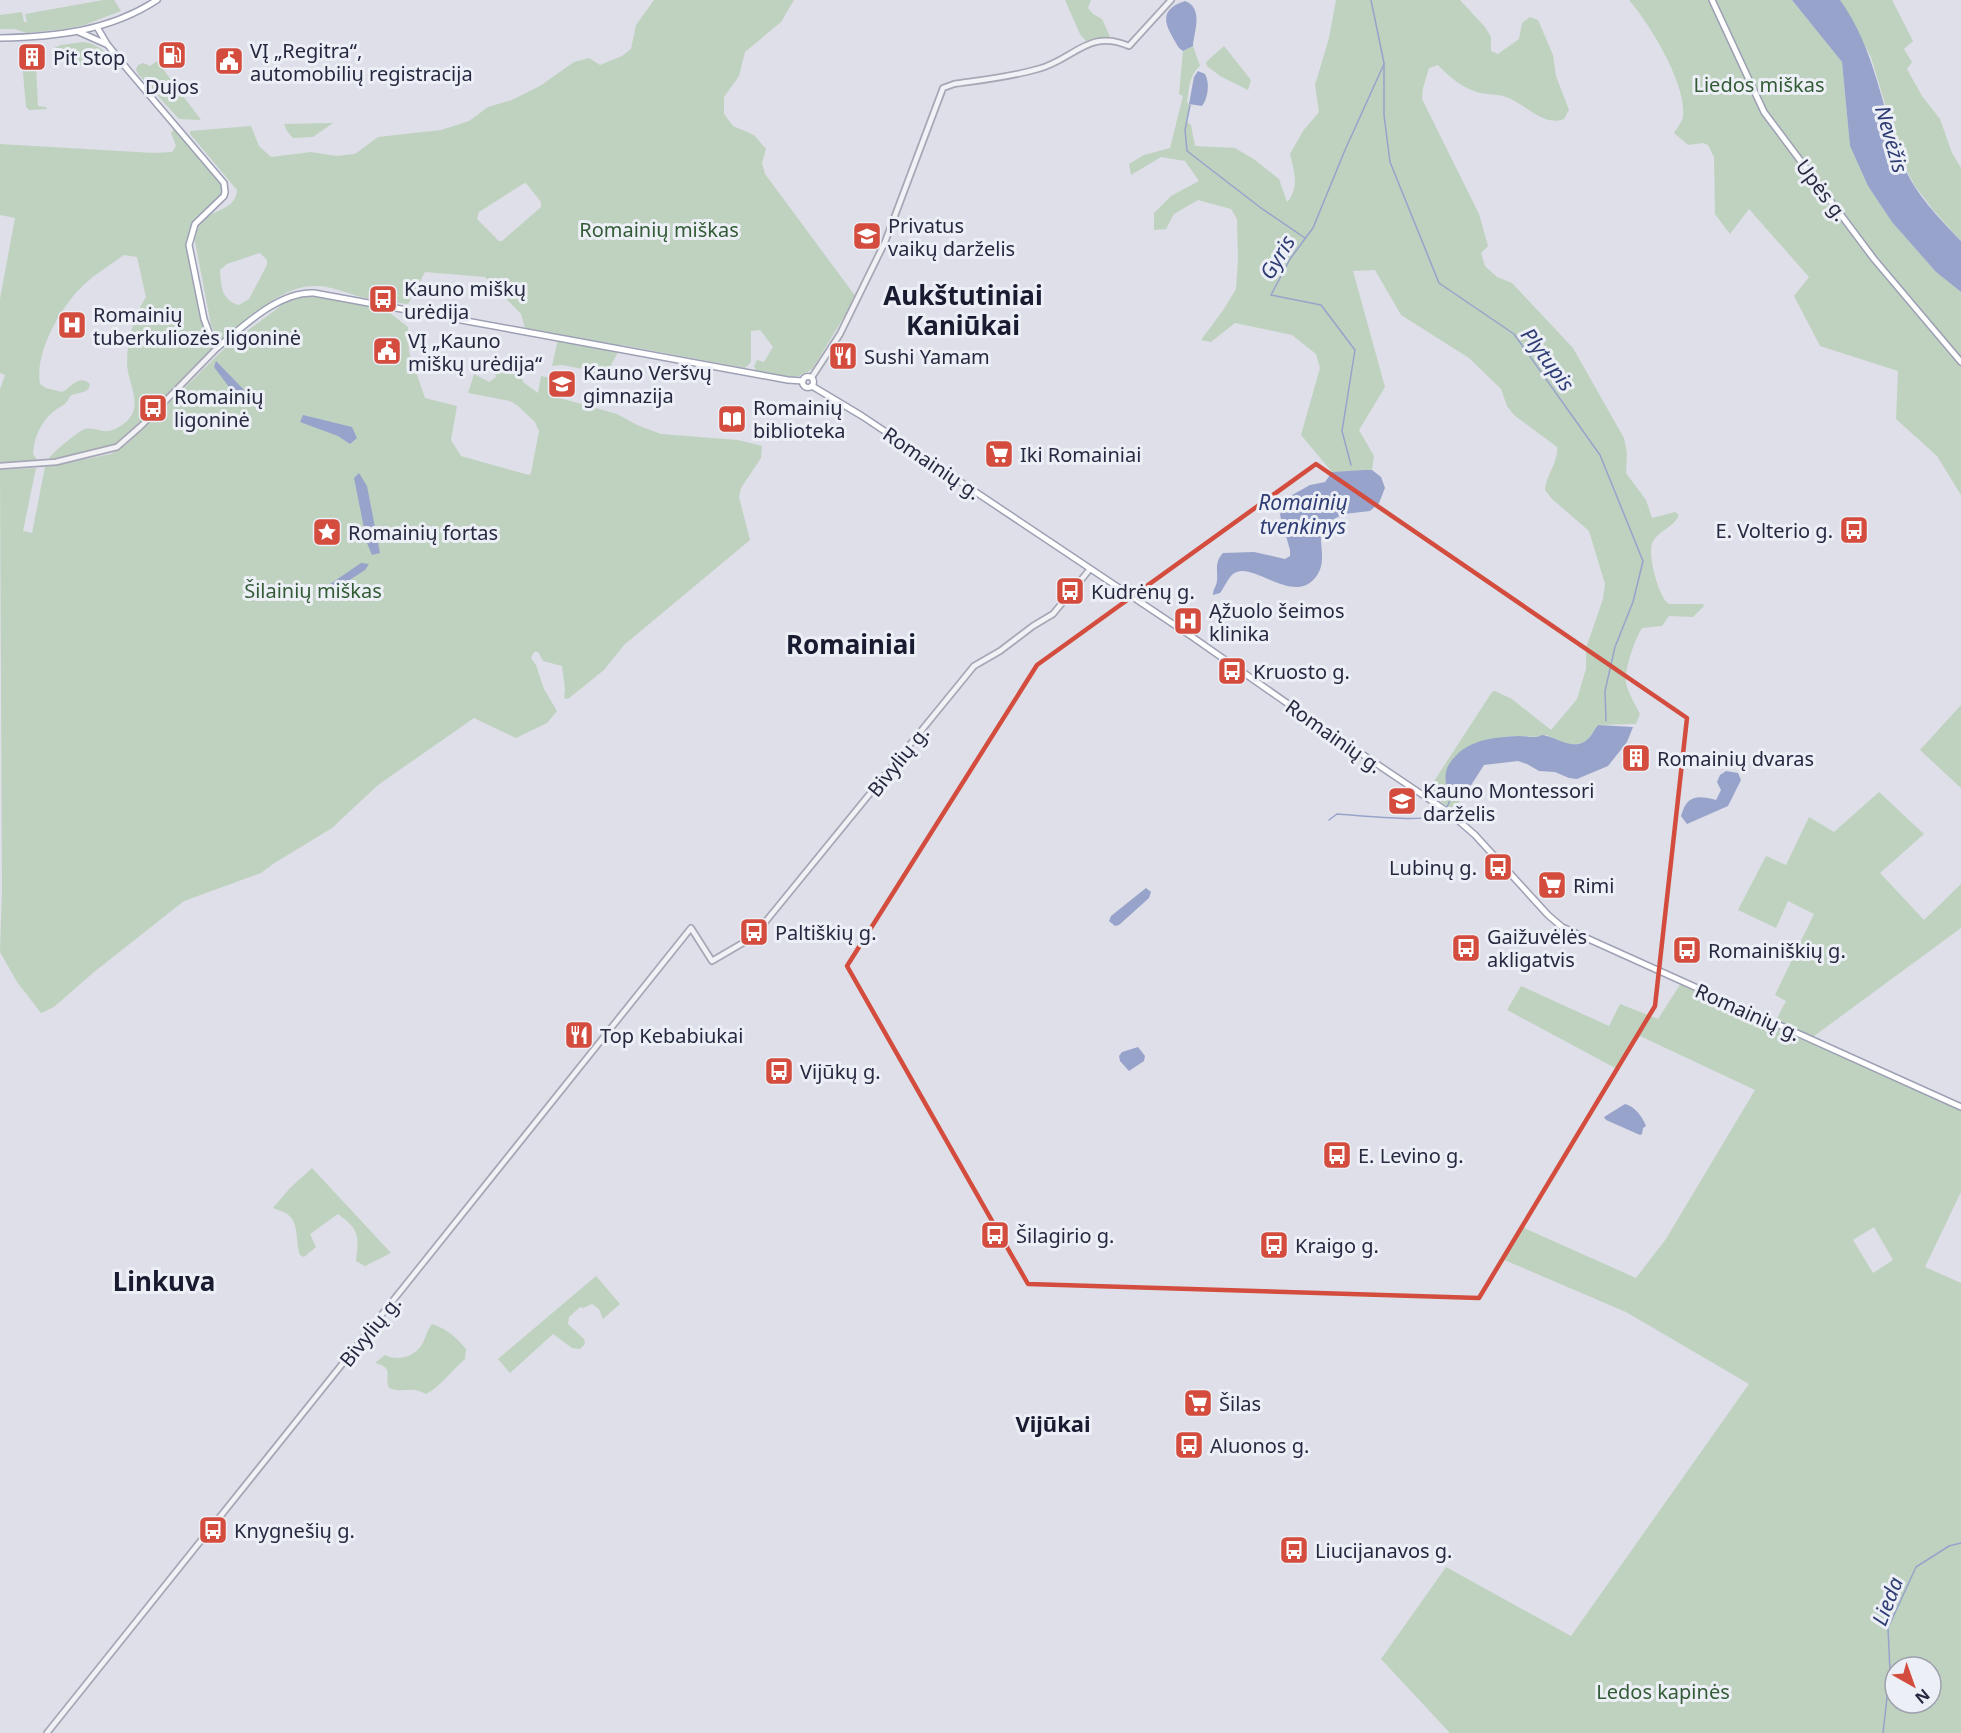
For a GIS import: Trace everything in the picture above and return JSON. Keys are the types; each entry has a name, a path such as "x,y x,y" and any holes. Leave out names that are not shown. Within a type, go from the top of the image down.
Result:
{"main road":[{"path":"0,39 78,32 136,12 156,0"},
{"name":"Upės g.","path":"1712,0 1764,112 1874,259 1961,362"},
{"path":"97,27 107,44 224,183 224,196 195,224 189,245 204,319 211,338 218,347 281,300 308,292 788,380 803,381 806,377 812,377 814,381 812,386 807,387 803,381"},
{"path":"78,32 107,44"},
{"name":"Romainių g.","path":"812,386 871,422 1191,636 1459,820 1562,927 1961,1107"}],"street":[{"path":"812,377 840,334 885,242 944,88 954,84 1041,69 1097,40 1116,41 1129,46 1171,0"},
{"path":"0,466 56,462 117,447 141,426 218,347"},
{"name":"Bivylių g.","path":"47,1733 691,928 712,961 743,944 762,928 974,666 1053,614 1090,569"}],"highlighted area":[{"path":"1316,464 1687,718 1655,1006 1479,1298 1028,1284 847,966 1037,665"}],"green space":[{"path":"114,0 121,11 84,25 65,29 27,33 14,29 0,29 0,15 22,12 24,22 27,22 25,14"},
{"name":"Romainių miškas","path":"654,0 794,0 781,22 745,52 739,76 724,97 724,114 733,126 754,135 766,149 762,163 765,174 856,297 813,368 792,377 756,371 754,366 757,360 764,362 773,347 760,330 751,331 751,362 745,368 622,345 605,376 562,365 552,366 559,335 525,328 521,314 485,277 425,272 408,304 367,298 328,287 303,287 290,291 265,306 221,342 217,339 211,325 194,236 204,219 231,204 237,190 190,134 190,131 251,126 259,146 271,157 311,152 336,156 355,154 378,137 441,130 469,121 488,107 512,100 540,86 574,62 589,58 600,65 622,56 631,49 636,25","holes":["526,183 541,202 541,207 502,241 499,241 477,219 479,212","260,253 267,260 267,265 249,299 239,305 233,303 223,291 220,270 227,264"]},
{"path":"1065,0 1091,0 1088,8 1102,19 1110,37 1086,41 1080,34"},
{"path":"1336,0 1460,0 1485,27 1491,37 1491,51 1498,54 1519,39 1522,23 1530,17 1538,20 1553,55 1556,76 1569,110 1564,119 1557,121 1543,118 1509,98 1469,89 1438,65 1429,68 1422,99 1479,214 1488,246 1481,253 1485,266 1497,277 1512,283 1573,348 1624,438 1627,453 1626,473 1646,500 1652,518 1675,512 1679,515 1674,523 1653,541 1651,547 1652,564 1661,594 1669,604 1703,604 1704,606 1693,617 1669,616 1662,626 1642,628 1636,639 1626,677 1628,691 1640,714 1636,724 1598,725 1589,738 1579,744 1563,742 1547,735 1501,737 1476,743 1453,758 1457,795 1468,790 1453,810 1427,792 1492,692 1495,691 1512,699 1551,730 1577,699 1586,669 1586,648 1603,599 1605,584 1589,531 1552,499 1545,490 1556,458 1557,447 1514,415 1507,406 1501,389 1469,358 1401,315 1375,270 1353,271 1385,387 1359,430 1374,456 1372,470 1332,472 1301,435 1320,368 1316,354 1292,335 1235,323 1211,342 1201,340 1236,289 1237,219 1231,209 1198,200 1174,214 1166,229 1154,230 1154,213 1171,196 1199,181 1185,161 1161,157 1131,175 1129,164 1144,155 1170,148 1183,96 1179,94 1183,51 1193,46 1200,66 1190,82 1187,102 1190,106 1186,121 1191,125 1195,146 1235,148 1255,160 1279,179 1287,202 1295,185 1290,154 1303,131 1319,112 1315,85 1329,38"},
{"name":"Liedos miškas","path":"1629,0 1792,0 1842,62 1850,146 1868,186 1892,222 1936,272 1961,292 1961,495 1937,456 1896,419 1898,371 1820,346 1794,296 1809,277 1749,209 1730,234 1715,214 1714,157 1708,145 1703,143 1688,145 1674,133 1683,117 1683,104 1679,89 1656,39"},
{"path":"1840,0 1892,0 1913,41 1904,49 1912,62 1907,69 1922,96 1940,119 1952,153 1961,168 1961,241 1915,186 1903,164 1871,57"},
{"path":"84,42 104,51 110,64 106,68 90,59 79,66 79,59 54,61 54,48"},
{"path":"1224,46 1251,80 1248,90 1220,76 1207,66 1206,62"},
{"path":"44,60 36,67 38,106 47,109 29,110 26,107 22,61"},
{"path":"157,61 201,120 179,119 138,74 136,69 138,65 143,63 150,66"},
{"path":"333,123 313,137 293,138 284,124"},
{"path":"174,129 222,183 218,199 194,219 186,246 205,330 212,349 138,427 115,445 96,452 51,460 49,458 81,431 114,429 127,421 134,410 127,354 132,328 146,297 137,257 124,255 91,278 69,302 52,328 41,357 40,384 46,388 62,392 82,380 90,384 89,387 85,391 70,396 45,421 38,431 35,442 33,454 37,460 29,463 0,464 0,389 5,375 0,373 0,299 15,218 0,215 0,144 154,153 172,152 176,146 171,133"},
{"name":"Šilainių miškas","path":"302,297 322,297 385,309 408,327 409,352 425,398 457,406 451,440 461,456 529,475 531,473 539,431 535,422 510,401 468,393 474,374 489,382 496,377 494,367 516,368 524,383 538,393 541,376 551,378 549,395 617,414 661,434 738,440 762,446 761,458 741,488 739,497 750,540 624,645 604,670 568,699 564,698 562,666 543,661 538,652 534,652 531,658 536,665 544,689 557,711 547,723 516,738 474,718 378,785 332,828 261,873 184,901 94,972 54,1007 41,1013 17,982 0,952 2,890 0,470 36,468 23,531 32,533 45,467 111,454 127,444 227,346 286,302"},
{"path":"1961,705 1961,788 1920,750"},
{"name":"Ledos kapinės","path":"1879,792 1924,834 1880,873 1924,920 1961,884 1961,928 1810,1039 1961,1107 1961,1192 1925,1267 1961,1283 1961,1733 1450,1733 1381,1659 1446,1567 1571,1636 1749,1384 1626,1312 1502,1259 1522,1227 1636,1278 1666,1239 1755,1090 1640,1036 1617,1069 1507,1010 1521,986 1609,1026 1620,1004 1658,1019 1683,980 1776,1020 1786,1001 1775,995 1814,914 1788,901 1776,928 1738,910 1766,856 1786,865 1809,817 1834,832","holes":["1874,1227 1893,1260 1873,1273 1853,1240"]},
{"path":"312,1168 391,1253 365,1266 356,1261 358,1245 356,1234 351,1225 338,1214 310,1234 316,1247 304,1257 300,1255 294,1222 287,1214 273,1208"},
{"path":"596,1276 620,1304 603,1319 599,1309 592,1304 580,1307 569,1317 568,1324 584,1339 585,1344 580,1349 572,1348 553,1334 510,1373 498,1359"},
{"path":"432,1324 447,1331 459,1341 466,1349 465,1359 441,1383 426,1394 416,1390 389,1388 387,1370 375,1363 385,1355 399,1358 409,1356 421,1346"}],"water":[{"name":"Nevėžis","path":"1792,0 1840,0 1852,19 1870,59 1895,143 1908,175 1928,205 1961,241 1961,292 1936,272 1892,222 1868,186 1850,146 1842,62"},
{"path":"1185,1 1194,9 1196,21 1193,46 1183,51 1171,34 1166,21 1169,10"},
{"path":"1198,71 1205,74 1208,86 1202,106 1189,104 1194,77"},
{"path":"216,361 249,395 248,404 241,403 214,367"},
{"path":"303,415 352,427 357,438 350,444 338,436 300,422"},
{"name":"Romainių tvenkinys","path":"1372,470 1381,477 1385,488 1379,503 1370,511 1344,514 1324,524 1321,536 1321,564 1315,578 1306,585 1295,587 1251,572 1241,571 1231,576 1220,593 1213,595 1217,581 1217,563 1223,553 1254,552 1285,559 1290,556 1280,515 1285,499 1310,485 1325,482 1332,472"},
{"path":"359,473 367,486 380,553 372,555 367,543 354,478"},
{"path":"361,563 369,564 365,570 325,596 319,594 323,589"},
{"path":"1598,725 1633,727 1627,742 1608,766 1577,779 1555,772 1539,771 1518,761 1484,765 1468,790 1457,795 1449,793 1446,780 1448,766 1454,757 1470,745 1499,737 1542,735 1566,743 1578,744 1589,738"},
{"path":"1726,771 1738,773 1741,780 1728,806 1687,824 1681,816 1686,804 1698,797 1716,800 1721,790 1717,782 1720,775"},
{"path":"1146,888 1151,892 1149,898 1119,925 1115,926 1109,921 1111,916"},
{"path":"1138,1047 1145,1056 1144,1061 1129,1071 1120,1061 1119,1056 1122,1052"},
{"path":"1625,1104 1643,1119 1646,1126 1642,1134 1606,1120 1604,1117"}],"waterway":[{"name":"Plytupis","path":"1371,0 1384,63 1384,115 1390,162 1439,283 1514,334 1600,455 1643,561 1633,602 1615,647 1605,691 1606,721"},
{"name":"Gyris","path":"1351,465 1342,431 1355,350 1321,305 1271,295 1290,259 1313,228 1384,64"},
{"path":"1190,105 1185,130 1187,151 1261,208 1305,238"},
{"name":"Plytupis","path":"1447,807 1453,794"},
{"name":"Plytupis","path":"1329,820 1337,814 1424,818 1443,813"},
{"name":"Lieda","path":"1883,1733 1890,1671 1888,1628 1916,1567 1949,1546 1961,1543"}],"place":[{"name":"Dujos","path":"172,55"},
{"name":"Pit Stop","path":"32,57"},
{"name":"VĮ „Regitra“, automobilių registracija","path":"229,61"},
{"name":"Privatus vaikų darželis","path":"867,236"},
{"name":"Kauno miškų urėdija","path":"383,299"},
{"name":"Romainių tuberkuliozės ligoninė","path":"72,325"},
{"name":"VĮ „Kauno miškų urėdija“","path":"387,351"},
{"name":"Sushi Yamam","path":"843,356"},
{"name":"Kauno Veršvų gimnazija","path":"562,384"},
{"name":"Romainių ligoninė","path":"153,408"},
{"name":"Romainių biblioteka","path":"732,419"},
{"name":"Iki Romainiai","path":"999,454"},
{"name":"E. Volterio g.","path":"1854,530"},
{"name":"Romainių fortas","path":"327,532"},
{"name":"Kudrėnų g.","path":"1070,591"},
{"name":"Ąžuolo šeimos klinika","path":"1188,621"},
{"name":"Kruosto g.","path":"1232,671"},
{"name":"Romainių dvaras","path":"1636,758"},
{"name":"Kauno Montessori darželis","path":"1402,801"},
{"name":"Lubinų g.","path":"1498,867"},
{"name":"Rimi","path":"1552,885"},
{"name":"Paltiškių g.","path":"754,932"},
{"name":"Gaižuvėlės akligatvis","path":"1466,948"},
{"name":"Romainiškių g.","path":"1687,950"},
{"name":"Top Kebabiukai","path":"579,1035"},
{"name":"Vijūkų g.","path":"779,1071"},
{"name":"E. Levino g.","path":"1337,1155"},
{"name":"Šilagirio g.","path":"995,1235"},
{"name":"Kraigo g.","path":"1274,1245"},
{"name":"Šilas","path":"1198,1403"},
{"name":"Aluonos g.","path":"1189,1445"},
{"name":"Knygnešių g.","path":"213,1530"},
{"name":"Liucijanavos g.","path":"1294,1550"}],"district":[{"name":"Aukštutiniai Kaniūkai","path":"963,310"},
{"name":"Romainiai","path":"851,644"},
{"name":"Linkuva","path":"164,1281"},
{"name":"Vijūkai","path":"1053,1423"}]}
